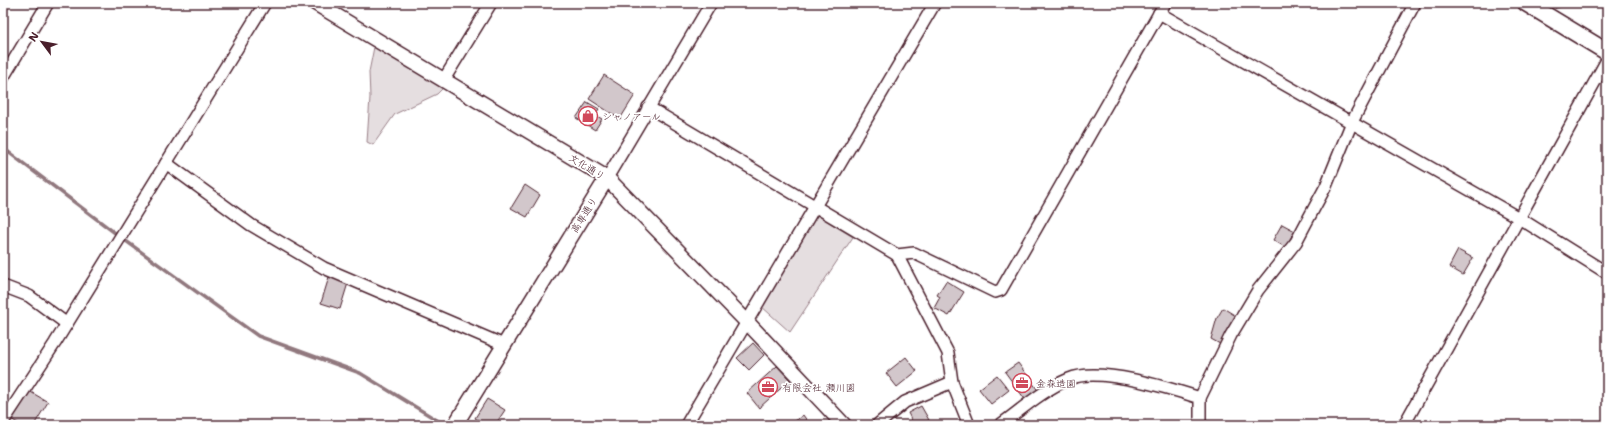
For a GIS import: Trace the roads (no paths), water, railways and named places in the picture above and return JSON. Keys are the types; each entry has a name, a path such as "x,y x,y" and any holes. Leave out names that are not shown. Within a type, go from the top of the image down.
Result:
{"main road":[{"path":"1526,3 1607,52"}],"street":[{"path":"3,78 48,3"},
{"path":"3,422 67,324 265,3"},
{"name":"文化通り","path":"315,3 607,178 746,321 844,425"},
{"path":"443,81 491,3"},
{"name":"高専通り","path":"457,423 607,178 711,3"},
{"path":"686,425 935,3"},
{"path":"897,255 914,253 995,292 1001,290 1165,3"},
{"path":"1200,425 1200,398 1231,335 1258,290 1296,242 1326,186 1352,122 1415,3"},
{"path":"1159,13 1519,218 1607,273"},
{"path":"1404,425 1607,60"},
{"path":"648,107 897,255 948,353 952,382 969,425"},
{"path":"166,163 251,225 324,268 504,345"},
{"path":"3,286 29,296 67,324"},
{"path":"1000,425 1045,392 1070,379 1095,374 1151,384 1200,398"},
{"path":"877,425 905,402 952,382"}],"waterway":[{"path":"3,148 119,236 258,336 360,373 445,425"}],"place":[{"name":"シャノアール","path":"588,116"},
{"name":"金森造園","path":"1022,383"},
{"name":"有限会社 瀬川園","path":"768,387"}]}
